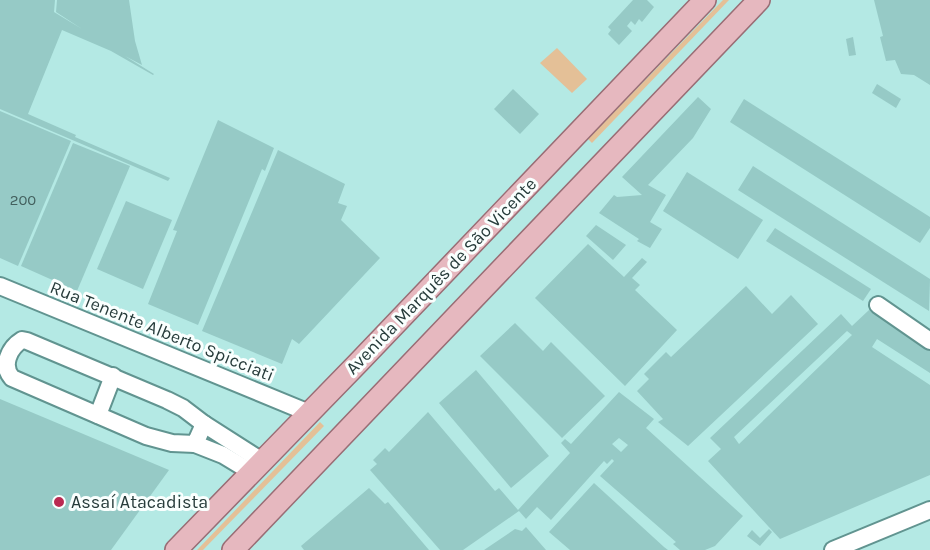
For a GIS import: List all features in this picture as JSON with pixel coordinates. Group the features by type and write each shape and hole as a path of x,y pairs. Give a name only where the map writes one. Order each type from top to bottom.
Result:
{"main road":[{"name":"Avenida Marquês de São Vicente","path":"176,550 705,0"},
{"path":"233,550 759,0"}],"street":[{"name":"Rua Tenente Alberto Spicciati","path":"0,286 309,413"},
{"path":"878,305 930,341"},
{"path":"21,340 27,341 183,408 256,467 195,444 159,441 12,378 3,365 6,349 21,340"},
{"path":"98,415 113,376"},
{"path":"195,444 204,424"},
{"path":"833,550 930,510"}],"shaded area":[{"path":"723,0 729,0 592,143 588,139"},
{"path":"557,48 587,79 572,93 540,63"},
{"path":"320,422 324,426 203,550 197,550"}],"building":[{"path":"0,0 55,0 54,12 82,29 56,12 57,0 129,0 135,41 142,65 125,56 154,74 111,51 62,30 28,114 170,178 168,181 0,109"},
{"path":"633,0 647,0 654,7 642,22 639,19 635,25 631,21 627,26 632,31 619,45 608,34 611,30 608,27"},
{"path":"874,0 930,0 930,85 914,75 901,74 895,60 886,61 880,37 883,36"},
{"path":"853,37 856,55 849,56 846,39"},
{"path":"877,84 901,99 896,108 872,93"},
{"path":"513,89 539,114 520,134 494,109"},
{"path":"698,97 711,109 693,138 648,185 666,195 650,222 662,229 650,248 599,213 614,195 617,197 642,195 622,177"},
{"path":"744,99 930,217 930,228 920,243 730,122"},
{"path":"0,111 71,141 18,266 0,258"},
{"path":"218,120 274,148 265,171 262,169 198,325 148,304 177,231 173,230"},
{"path":"73,143 130,166 77,291 21,266"},
{"path":"278,150 345,184 338,203 347,206 341,220 380,258 299,344 292,339 282,364 202,331"},
{"path":"753,166 930,279 929,311 738,190"},
{"path":"687,172 763,220 738,259 663,211"},
{"path":"126,201 172,220 143,289 97,269"},
{"path":"596,225 626,245 613,260 586,236"},
{"path":"775,228 871,289 863,301 766,241"},
{"path":"588,244 624,277 642,258 647,262 632,278 640,285 635,290 677,330 625,386 535,298"},
{"path":"746,286 772,314 791,295 818,324 688,446 658,422 663,419 637,391 649,379 644,374 666,352 671,357"},
{"path":"869,310 930,349 930,373 877,339 872,347 930,385 930,475 780,539 708,461 721,449 710,438 841,314 852,326","holes":["847,331 852,335 739,444 734,437"]},
{"path":"515,323 543,351 551,342 605,396 562,438 480,356"},
{"path":"476,370 549,456 511,488 439,403"},
{"path":"619,392 654,419 646,428 743,516 715,546 705,550 680,550 673,544 676,542 600,476 614,461 612,459 607,464 604,461 551,520 537,507 526,519 519,511 463,550 440,550 370,470 377,464 373,460 385,448 389,452 428,412 495,491 499,488 518,510 570,453 561,443 565,439 571,444","holes":["619,438 628,445 621,452 612,444"]},
{"path":"0,399 169,470 111,550 0,550"},
{"path":"594,483 668,550 570,550 549,532"},
{"path":"369,488 385,504 388,502 429,550 304,550 301,546"},
{"path":"526,527 546,550 484,550 515,529 522,531"},
{"path":"769,529 772,532 760,546 747,536 752,530 760,538"}],"place":[{"name":"Assaí Atacadista","path":"59,502"}]}
